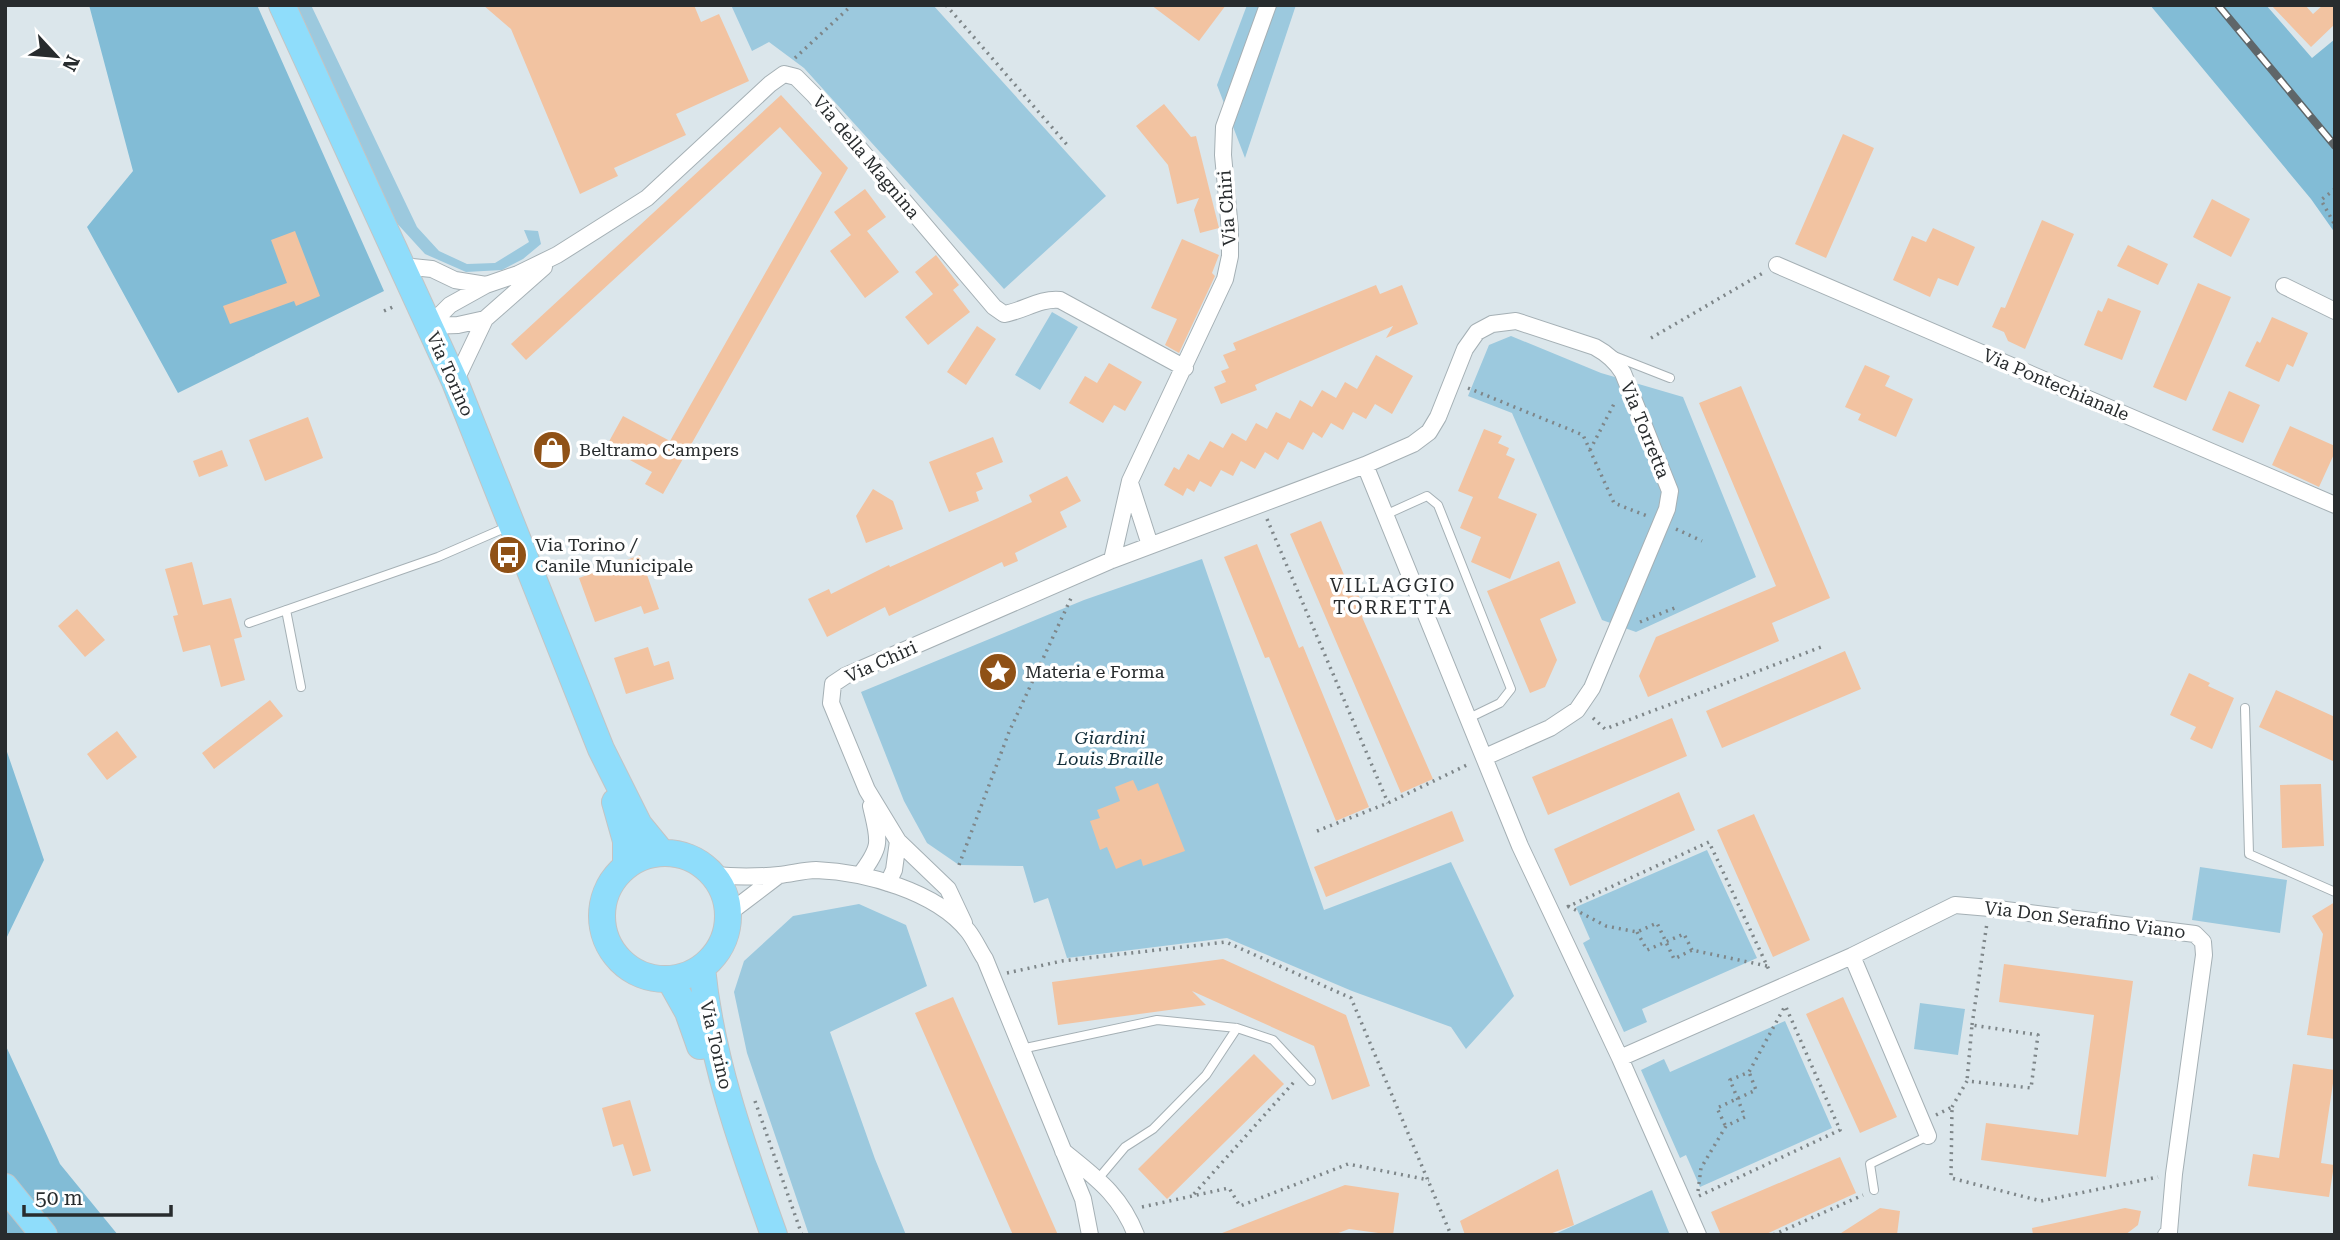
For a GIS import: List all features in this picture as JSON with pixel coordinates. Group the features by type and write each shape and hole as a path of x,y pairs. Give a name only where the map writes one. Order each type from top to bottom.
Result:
{"main road":[{"name":"Via Torino","path":"282,5 455,382 601,749 639,825 662,853"},
{"name":"Via Torino","path":"601,749 626,841 619,870"},
{"path":"662,853 691,858 714,876 724,893 729,913 725,938 712,960 687,976 662,983 631,971 619,961 604,934 601,919 607,889 619,870 643,856 662,853"},
{"name":"Via Torino","path":"702,968 706,1005 734,1121 774,1235"},
{"name":"Via Torino","path":"662,983 688,1012 718,1095 734,1121"},
{"path":"5,1187 44,1235"}],"street":[{"name":"Via Chiri","path":"860,875 876,853 879,839 867,790 831,703 833,684 845,676 1112,561 1130,481 1225,279 1230,256 1230,230 1223,155 1224,127 1268,5"},
{"path":"429,326 450,305 486,285 518,274 557,255 646,198 770,84 784,75"},
{"name":"Via della Magnina","path":"784,75 796,77 814,95 994,307 1004,314 1019,312 1048,299 1060,300 1185,368"},
{"path":"455,382 485,319 557,255"},
{"name":"Via Pontechianale","path":"1777,265 2335,505"},
{"path":"402,266 432,269 454,280 486,285"},
{"path":"2284,286 2335,311"},
{"path":"429,326 458,325 485,319"},
{"path":"1112,561 1396,453 1429,432 1465,349 1477,332 1492,324 1516,321 1607,353"},
{"name":"Via Torretta","path":"1485,757 1550,728 1580,706 1592,688 1667,509 1670,491 1626,381 1616,362 1607,353"},
{"path":"1365,465 1520,846 1620,1058 1698,1235"},
{"path":"1130,481 1150,545"},
{"name":"Via Chiri","path":"867,790 898,841 948,889 985,959 1083,1199 1090,1235"},
{"path":"888,883 894,870 898,841"},
{"name":"Via Chiri","path":"714,876 779,875 814,870 860,875 922,897 950,915 968,931"},
{"name":"Via Chiri","path":"729,913 779,875"},
{"name":"Via Don Serafino Viano","path":"1620,1058 1852,956 1955,905 2195,934 2203,942 2203,963 2167,1233"},
{"path":"1852,956 1925,1128"},
{"name":"Via Chiri","path":"1061,1149 1098,1179 1127,1211 1136,1235"}],"lane":[{"path":"1607,353 1670,378"},
{"path":"1385,515 1427,496 1438,505 1511,689 1500,703 1468,718"},
{"path":"249,623 438,557 513,524"},
{"path":"286,610 301,687"},
{"path":"2245,708 2249,854 2335,892"},
{"path":"1021,1049 1157,1020 1237,1028 1273,1040 1311,1081"},
{"path":"1098,1179 1125,1147 1153,1129 1206,1075 1237,1028"},
{"path":"1874,1190 1870,1164 1925,1128"}],"path":[{"path":"784,75 794,59 852,5"},
{"path":"946,5 1069,147"},
{"path":"2333,190 2321,200 2335,225"},
{"path":"1651,338 1777,265"},
{"path":"1453,381 1583,435 1614,503 1702,541"},
{"path":"1590,450 1626,381"},
{"path":"1261,504 1388,803"},
{"path":"959,865 1009,732 1082,575"},
{"path":"1621,617 1637,623 1676,607"},
{"path":"1580,706 1605,729 1824,646"},
{"path":"1317,831 1388,803 1485,757"},
{"path":"619,870 599,894 595,920 601,943 618,971 662,983"},
{"path":"1568,906 1606,926 1637,932 1657,923 1674,959 1692,950 1767,966"},
{"path":"1925,1128 1952,1107 1967,1081 1972,1025 1990,908"},
{"path":"1637,932 1647,950 1684,934 1692,950"},
{"path":"1698,1196 1701,1168 1726,1126 1745,1118 1730,1080 1749,1072 1785,1005"},
{"path":"1967,1081 2031,1088 2038,1035 1972,1025"},
{"path":"1193,1196 1302,1072"},
{"path":"1726,1126 1717,1108 1756,1090 1749,1072"},
{"path":"751,1091 802,1235"},
{"path":"1952,1107 1951,1178 2041,1201 2174,1174"},
{"path":"1127,1211 1229,1188 1240,1206 1349,1164 1429,1180"},
{"path":"1773,1235 1874,1190"}],"green space":[{"path":"294,5 311,5 417,227 439,251 467,264 495,263 529,242 524,230 538,231 541,244 523,259 502,270 466,272 425,254 393,219"},
{"path":"731,5 933,5 1106,196 1004,289 804,68 769,42 752,51"},
{"path":"1247,5 1296,5 1245,158 1217,85"},
{"path":"1052,312 1078,327 1040,390 1015,375"},
{"path":"1511,336 1601,373 1683,397 1756,577 1636,632 1602,620 1512,413 1468,396 1489,345"},
{"name":"Giardini Louis Braille","path":"1202,559 1324,910 1451,862 1514,996 1466,1049 1451,1027 1352,991 1227,938 1067,958 1048,898 1034,903 1023,866 959,865 927,843 904,801 861,692 1084,600"},
{"path":"1707,850 1757,958 1642,1009 1647,1022 1624,1032 1583,943 1590,939 1576,907"},
{"path":"2200,867 2287,880 2280,933 2192,920"},
{"path":"859,904 906,925 927,986 830,1032 875,1159 906,1235 809,1235 747,1053 734,992 744,961 793,916"},
{"path":"1920,1003 1965,1009 1958,1055 1914,1049"},
{"path":"1785,1021 1832,1128 1700,1187 1686,1155 1680,1158 1641,1070 1664,1059 1670,1072"},
{"path":"1652,1190 1670,1235 1553,1235"}],"shaded area":[{"path":"89,5 257,5 384,291 178,393 87,227 133,171"},
{"path":"2150,5 2266,5 2312,58 2335,39 2335,233 2311,199"},
{"path":"5,746 44,860 5,941"},
{"path":"5,1044 60,1164 118,1235 5,1235"}],"building":[{"path":"483,5 694,5 701,22 719,14 749,81 676,114 686,135 614,168 618,176 580,194 511,29"},
{"path":"1151,5 1226,5 1199,41"},
{"path":"2271,5 2305,5 2313,14 2323,5 2335,5 2335,24 2311,47"},
{"path":"781,95 848,168 663,494 645,484 652,472 606,447 623,416 670,441 822,173 780,127 526,360 511,344"},
{"path":"1164,104 1191,137 1196,136 1219,228 1200,233 1194,210 1199,198 1177,204 1168,165 1136,126"},
{"path":"1843,134 1874,148 1826,258 1795,244"},
{"path":"865,189 886,217 867,231 899,272 865,298 830,251 851,235 834,212"},
{"path":"2212,199 2250,219 2231,257 2193,237"},
{"path":"2042,220 2074,234 2025,349 2008,341 2004,332 1992,327 2001,307 2005,308"},
{"path":"1933,228 1975,247 1958,286 1938,278 1930,297 1893,280 1912,236 1926,242"},
{"path":"295,231 320,296 296,306 294,301 230,324 223,306 287,283 271,240"},
{"path":"1182,239 1219,255 1212,273 1215,276 1179,353 1165,345 1177,319 1151,308"},
{"path":"2128,245 2168,264 2158,285 2117,266"},
{"path":"936,255 959,285 953,290 970,312 928,345 905,317 933,294 915,272"},
{"path":"2198,283 2231,297 2186,401 2153,387"},
{"path":"1376,285 1380,294 1402,285 1418,324 1386,338 1393,326 1255,385 1257,390 1221,404 1214,387 1226,382 1221,371 1229,368 1223,355 1236,350 1233,343"},
{"path":"2108,298 2141,311 2122,360 2084,345 2098,310 2102,312"},
{"path":"2272,317 2308,333 2293,367 2287,364 2279,382 2245,366"},
{"path":"977,326 996,339 966,385 947,372"},
{"path":"1376,355 1413,376 1392,414 1375,404 1366,419 1353,412 1343,430 1331,423 1322,438 1313,432 1303,450 1288,442 1278,460 1265,452 1255,469 1241,461 1233,476 1221,470 1211,487 1200,481 1194,492 1187,488 1183,496 1164,485 1174,467 1179,470 1188,454 1199,460 1210,441 1223,448 1232,433 1246,441 1256,423 1267,429 1276,412 1290,419 1300,400 1312,407 1322,390 1336,398 1345,382 1357,389"},
{"path":"1109,363 1142,382 1125,411 1114,405 1103,423 1069,403 1085,376 1097,383"},
{"path":"1865,365 1890,376 1885,386 1913,399 1896,437 1858,420 1861,414 1845,407"},
{"path":"1741,386 1830,598 1772,623 1779,641 1648,697 1639,676 1656,637 1776,586 1699,403"},
{"path":"2229,391 2260,405 2243,443 2212,430"},
{"path":"308,417 323,458 265,481 249,440"},
{"path":"2290,426 2335,446 2335,452 2319,487 2272,465"},
{"path":"1484,429 1502,436 1498,443 1509,448 1506,455 1515,459 1498,498 1537,514 1510,579 1471,562 1481,537 1460,528 1473,497 1458,491"},
{"path":"993,437 1003,462 976,473 983,489 976,492 979,501 949,512 929,462"},
{"path":"222,450 228,466 199,477 193,461"},
{"path":"1067,476 1081,501 1060,512 1067,527 1015,553 1018,561 1004,567 1002,562 889,616 885,607 827,637 808,599 829,589 831,594 889,565 890,567 1032,502 1029,495"},
{"path":"873,489 893,501 903,529 866,543 856,516"},
{"path":"1321,521 1353,596 1358,594 1367,615 1362,617 1433,779 1401,793 1290,534"},
{"path":"1257,544 1299,648 1303,646 1369,807 1336,821 1269,657 1265,658 1224,557"},
{"path":"640,555 659,609 644,614 641,606 595,622 579,578"},
{"path":"1559,561 1576,603 1540,619 1557,660 1545,687 1530,693 1487,591"},
{"path":"192,562 203,605 231,598 242,637 234,639 245,680 221,687 210,645 183,652 173,616 178,615 165,569"},
{"path":"77,609 105,640 85,657 58,626"},
{"path":"648,647 654,666 669,661 674,679 626,694 614,658"},
{"path":"1845,651 1861,689 1722,748 1706,711"},
{"path":"2189,673 2210,683 2208,686 2234,698 2212,749 2190,739 2196,727 2170,715"},
{"path":"2276,690 2335,717 2335,762 2259,727"},
{"path":"270,700 283,716 214,769 202,753"},
{"path":"1672,718 1687,756 1548,815 1532,777"},
{"path":"117,731 137,757 107,780 87,754"},
{"path":"1133,780 1138,791 1158,783 1185,851 1143,866 1141,859 1116,869 1107,847 1100,850 1090,821 1100,818 1097,810 1120,801 1115,787"},
{"path":"2321,784 2324,846 2282,848 2280,785"},
{"path":"1679,792 1695,830 1570,886 1554,849"},
{"path":"1452,811 1464,841 1326,897 1314,867"},
{"path":"1754,814 1810,940 1773,957 1717,830"},
{"path":"2335,902 2335,1039 2307,1035 2323,934 2312,916"},
{"path":"1223,959 1346,1015 1370,1086 1332,1100 1314,1046 1192,991 1206,1005 1058,1025 1052,982"},
{"path":"2004,964 2133,981 2106,1177 1981,1160 1986,1123 2078,1135 2094,1015 1999,1002"},
{"path":"953,997 1058,1235 1013,1235 915,1013"},
{"path":"1843,997 1897,1117 1860,1133 1806,1014"},
{"path":"1254,1054 1284,1084 1167,1199 1138,1169"},
{"path":"2293,1064 2335,1070 2321,1163 2334,1165 2329,1197 2248,1186 2253,1154 2279,1158"},
{"path":"630,1100 651,1171 633,1176 623,1144 613,1147 602,1108"},
{"path":"1840,1157 1856,1193 1764,1235 1721,1235 1711,1212"},
{"path":"1558,1169 1574,1225 1547,1235 1465,1235 1460,1221"},
{"path":"1345,1185 1399,1193 1393,1235 1349,1229 1333,1235 1217,1235"},
{"path":"1880,1208 1900,1211 1897,1235 1838,1235"},
{"path":"2125,1208 2141,1211 2138,1225 2125,1235 2033,1235 2032,1228"}],"railway":[{"path":"2218,5 2335,146"}],"place":[{"name":"Beltramo Campers","path":"552,450"},
{"name":"Via Torino / Canile Municipale","path":"508,555"},
{"name":"Materia e Forma","path":"998,672"}],"district":[{"name":"VILLAGGIO TORRETTA","path":"1393,596"}]}
